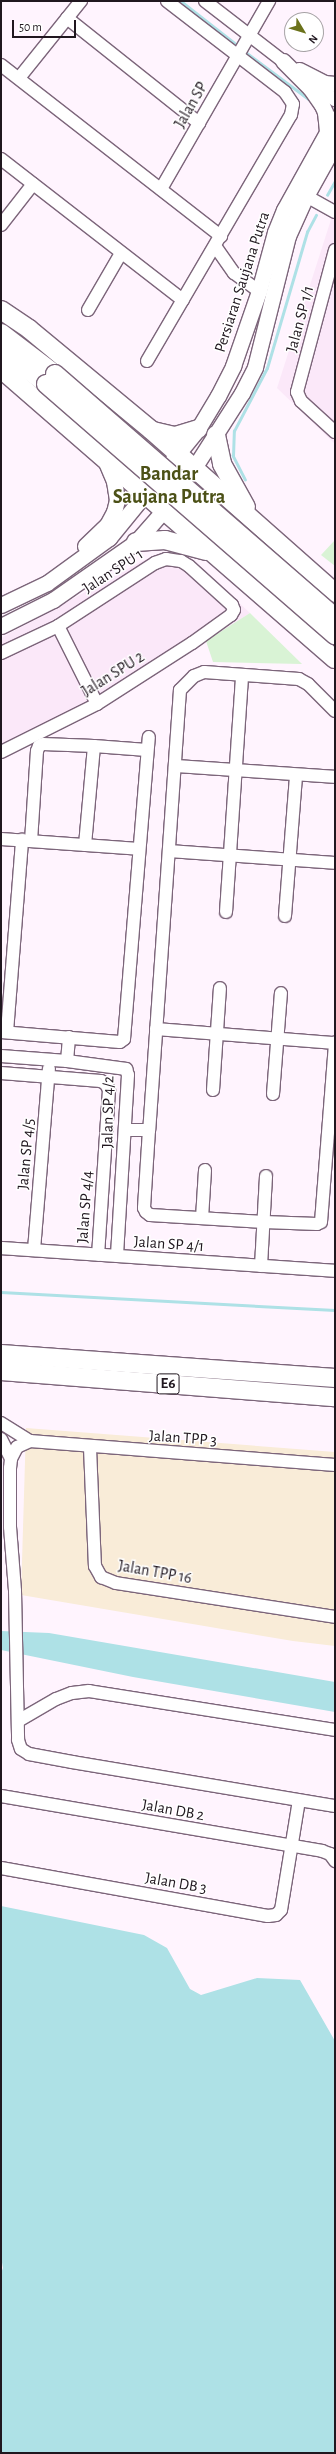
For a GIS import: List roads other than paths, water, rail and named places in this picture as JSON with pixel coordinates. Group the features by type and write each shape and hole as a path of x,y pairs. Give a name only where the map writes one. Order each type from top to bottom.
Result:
{"highway":[{"path":"1,310 29,329 151,430 335,593"},
{"path":"1,333 335,635"},
{"path":"1,349 51,379 335,617"},
{"path":"1,369 335,659"},
{"path":"151,430 175,436 198,429"},
{"path":"216,435 222,464 238,495 260,526"},
{"path":"136,542 164,540 214,554"},
{"name":"E6","path":"1,1354 335,1378"},
{"name":"E6","path":"1,1371 335,1397"}],"main road":[{"path":"283,61 316,80 335,84"},
{"path":"283,61 310,88 322,105 331,138"},
{"name":"Persiaran Saujana Putra","path":"1,605 47,583 109,538 198,429 218,396 233,366 259,291 275,232 300,193 331,138 335,118"},
{"name":"Persiaran Saujana Putra","path":"1,626 53,600 136,542 164,510 194,468 242,393 255,367 282,254 296,216 300,193"},
{"path":"26,594 34,582 96,537 114,512 117,500 116,491 104,459"}],"street":[{"path":"19,78 81,1"},
{"path":"147,361 218,241 292,110 291,98 286,92 167,1"},
{"path":"205,1 335,100"},
{"name":"Jalan SP","path":"161,190 269,1"},
{"path":"67,18 199,123"},
{"path":"1,65 161,190 218,241 234,273 259,291"},
{"path":"1,159 183,300"},
{"path":"1,225 33,184"},
{"path":"300,193 335,212"},
{"name":"Jalan SP 1/1","path":"335,250 299,384 298,397 335,432"},
{"path":"88,310 121,253"},
{"name":"Jalan SPU 1","path":"1,653 58,626 155,563 166,559 181,561 189,566 232,605 234,610"},
{"name":"Jalan SPU 2","path":"1,752 98,704 192,643 231,615 234,610"},
{"path":"58,626 98,704"},
{"path":"156,1029 335,1043 321,1222 317,1224 264,1222 150,1215 144,1208 156,1029 180,690 194,676 204,672 299,679 308,684 335,711"},
{"path":"226,912 242,676"},
{"path":"147,750 43,744 39,746 37,750 4,1032 120,1042 124,1039 149,737"},
{"path":"85,845 94,746"},
{"path":"175,766 335,778"},
{"path":"285,916 296,776"},
{"path":"1,839 139,849"},
{"path":"169,851 335,863"},
{"path":"213,1090 220,988"},
{"path":"273,1094 281,993"},
{"path":"67,1061 69,1037"},
{"name":"Jalan SP 4/2","path":"1,1056 67,1061 126,1068 128,1075 117,1256"},
{"name":"Jalan SP 4/5","path":"34,1250 48,1076 51,1060"},
{"path":"1,1073 48,1076"},
{"name":"Jalan SP 4/4","path":"48,1076 101,1081 106,1084 109,1090 98,1255"},
{"path":"125,1130 149,1130"},
{"path":"202,1218 205,1170"},
{"path":"261,1266 266,1176"},
{"name":"Jalan SP 4/1","path":"1,1248 335,1271"},
{"path":"1,1423 30,1441"},
{"path":"1,1439 11,1459"},
{"path":"30,1441 17,1447 11,1459 10,1527 15,1591 16,1700 18,1740 21,1749 29,1754 335,1806"},
{"name":"Jalan TPP 3","path":"30,1441 90,1448 335,1465"},
{"name":"Jalan TPP 16","path":"90,1448 95,1566 101,1577 116,1583 335,1617"},
{"path":"18,1721 56,1699 72,1693 89,1691 335,1730"},
{"name":"Jalan DB 2","path":"1,1796 292,1847 322,1850 330,1854 335,1861"},
{"path":"292,1847 299,1800"},
{"name":"Jalan DB 3","path":"1,1868 268,1916 276,1915 281,1910 292,1847"}],"water":[{"path":"1,1631 49,1633 335,1682 335,1712 133,1677 1,1650"},
{"path":"1,1906 144,1935 167,1948 190,1989 201,1995 257,1978 300,1980 335,2041 335,2453 1,2453 1,2273 3,2268 1,2257"}],"waterway":[{"path":"181,1 236,44"},
{"path":"247,53 310,100"},
{"path":"327,195 335,181"},
{"path":"245,480 233,456 234,431 267,368 307,232 316,215"},
{"path":"1,1292 335,1310"}],"district":[{"name":"Bandar Saujana Putra","path":"169,486"}]}
